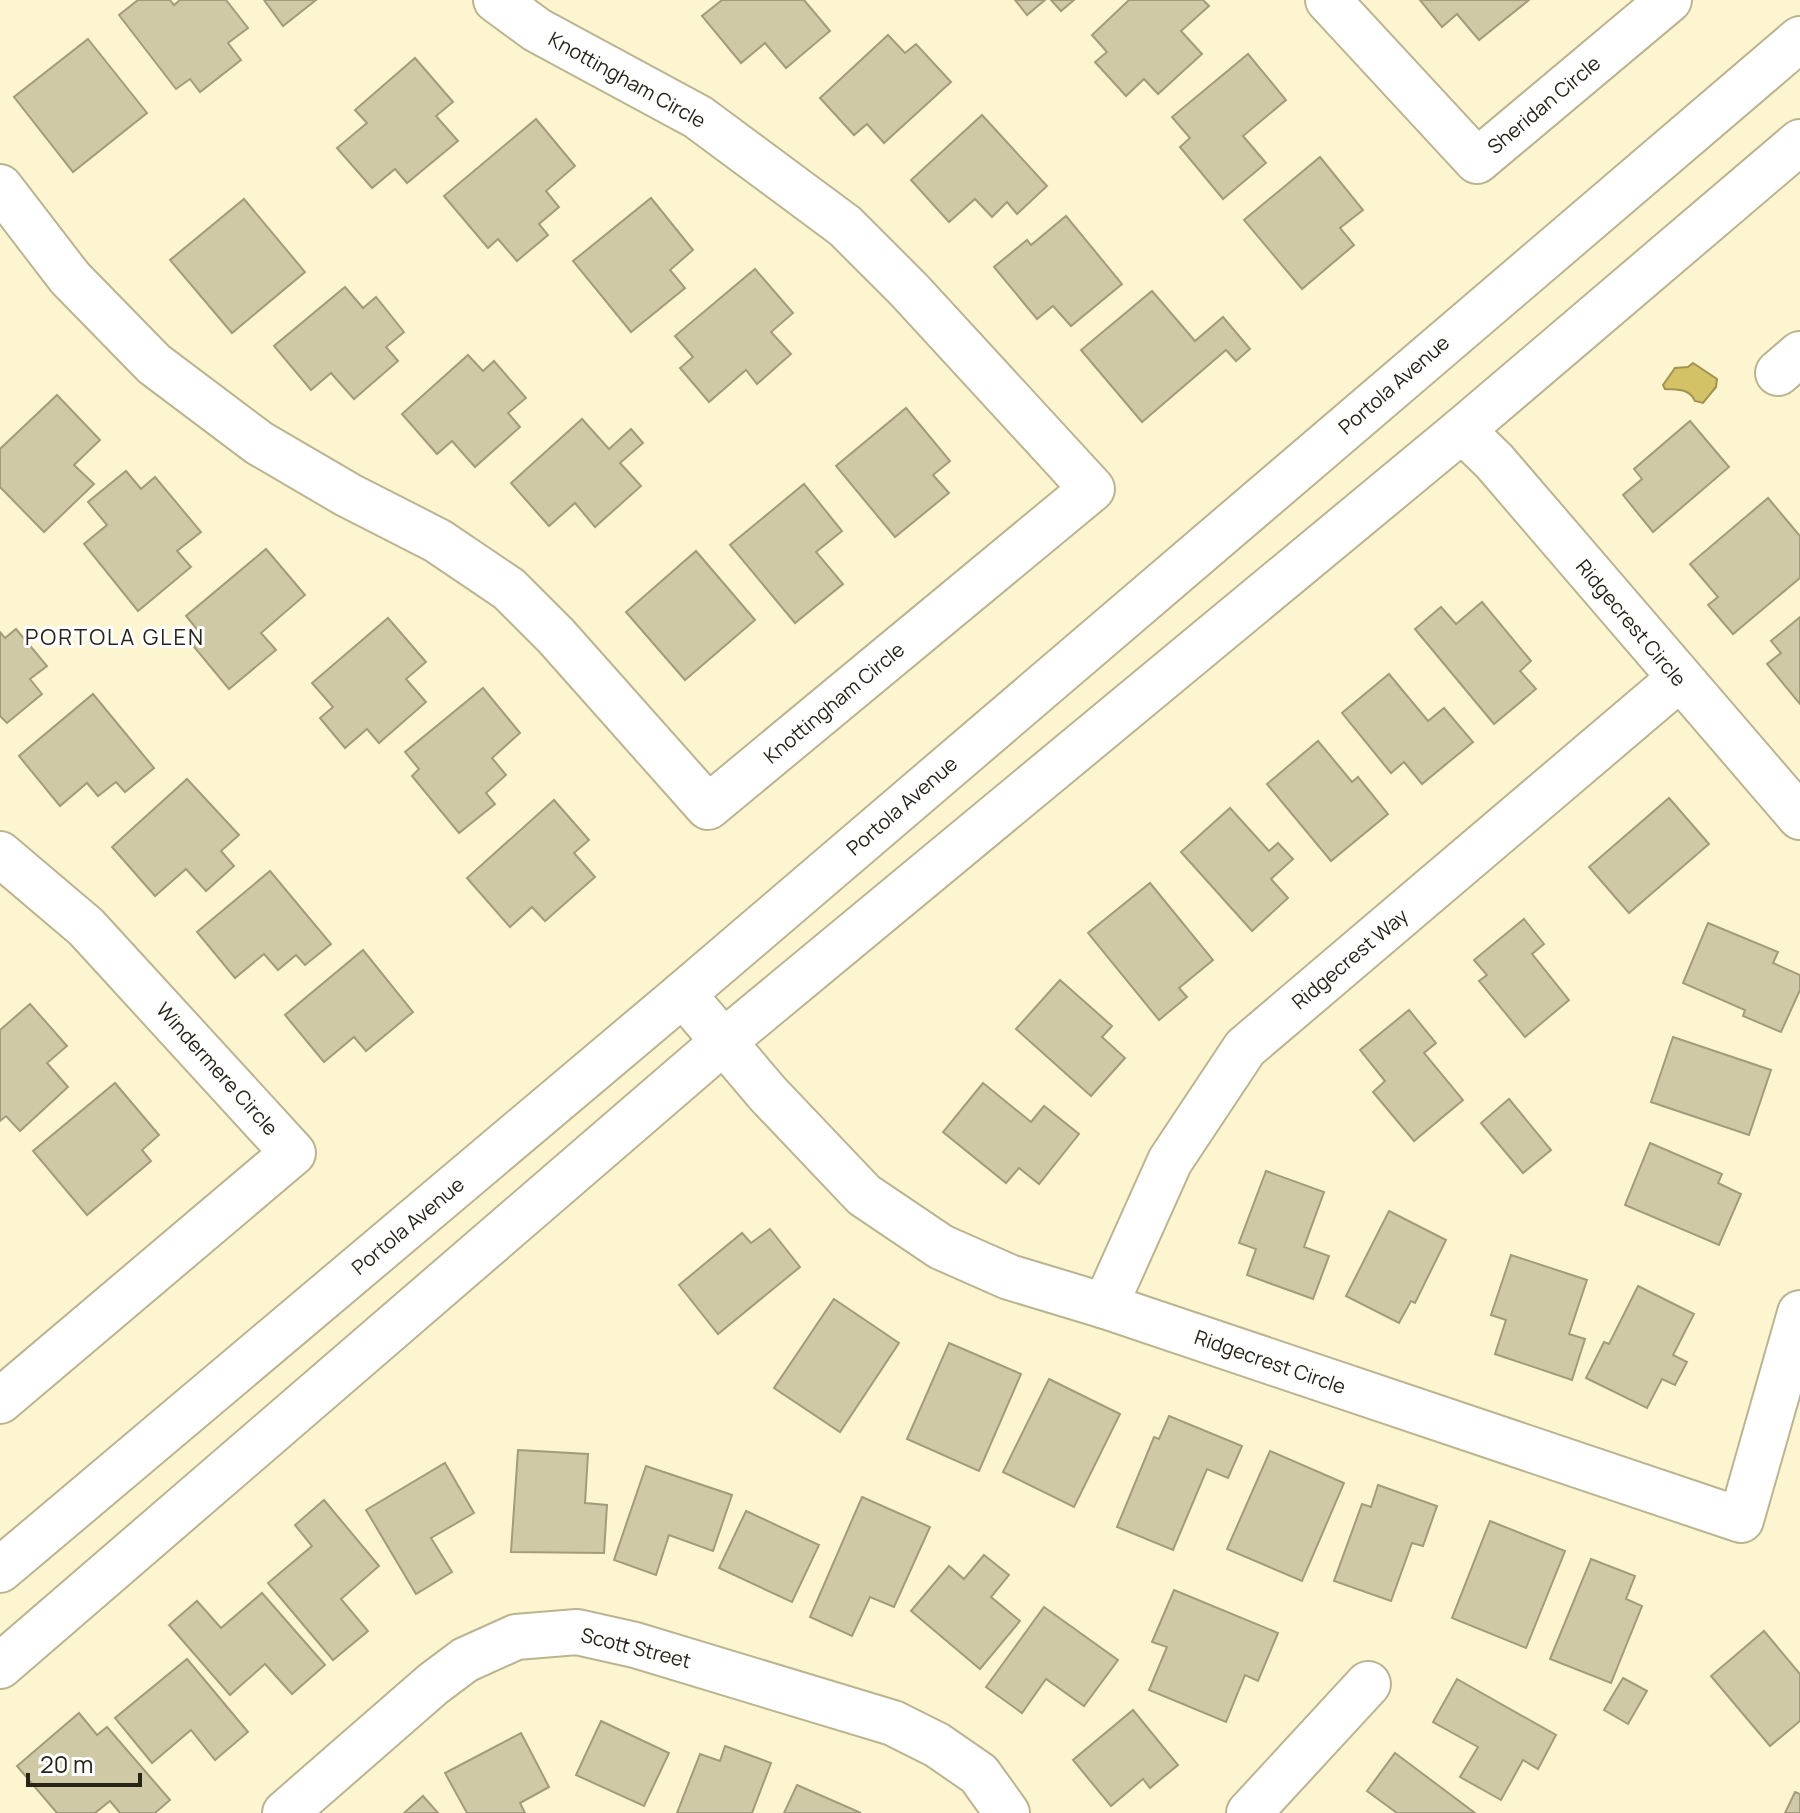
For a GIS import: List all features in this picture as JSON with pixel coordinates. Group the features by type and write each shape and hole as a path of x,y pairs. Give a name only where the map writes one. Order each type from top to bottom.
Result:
{"street":[{"name":"Knottingham Circle","path":"0,187 70,278 154,364 259,443 348,495 438,541 509,589 556,636 708,807 1092,489 909,290 845,226 698,117 537,30 496,0"},
{"name":"Sheridan Circle","path":"1328,0 1477,161 1669,0"},
{"name":"Portola Avenue","path":"0,1570 683,994 1800,39"},
{"path":"0,1666 722,1043 1462,430 1800,142"},
{"name":"Ridgecrest Circle","path":"1462,430 1494,461 1800,817"},
{"name":"Ridgecrest Way","path":"1105,1306 1170,1161 1245,1048 1679,679"},
{"name":"Windermere Circle","path":"0,854 86,927 293,1153 0,1401"},
{"name":"Ridgecrest Circle","path":"683,994 722,1043 864,1195 941,1247 1009,1277 1105,1306 1741,1520 1800,1313"},
{"name":"Scott Street","path":"285,1813 433,1684 465,1660 516,1637 577,1632 635,1645 893,1723 937,1745 979,1774 1007,1813"},
{"path":"1249,1813 1368,1684"}],"shaded area":[{"path":"1693,363 1717,379 1716,387 1703,403 1695,401 1686,392 1665,389 1663,385 1675,368 1688,367"}],"building":[{"path":"138,0 170,0 174,5 180,0 226,0 248,28 228,43 241,60 200,92 190,79 176,89 119,15"},
{"path":"264,0 316,0 283,26"},
{"path":"722,0 804,0 830,31 786,68 765,43 741,63 702,16"},
{"path":"1015,0 1045,0 1027,15"},
{"path":"1051,0 1074,0 1061,11"},
{"path":"1129,0 1203,0 1209,6 1181,31 1202,54 1158,94 1144,79 1126,96 1095,62 1107,52 1092,35"},
{"path":"1420,0 1529,0 1479,40 1457,14 1442,27"},
{"path":"888,35 905,53 916,44 951,82 884,143 867,124 854,135 820,98"},
{"path":"88,39 147,113 73,172 14,97"},
{"path":"1248,54 1286,100 1243,136 1266,163 1223,199 1180,147 1190,138 1172,117"},
{"path":"415,58 453,102 436,116 458,141 407,183 395,169 372,188 337,148 367,123 355,110"},
{"path":"982,115 1047,186 1017,214 1007,202 992,217 975,199 949,222 911,180"},
{"path":"536,119 575,166 546,191 559,207 539,224 548,235 517,261 498,239 488,248 444,196"},
{"path":"1320,157 1363,210 1340,228 1354,245 1302,289 1244,220"},
{"path":"651,198 693,250 670,270 685,288 631,332 573,261"},
{"path":"244,199 305,272 232,333 170,260"},
{"path":"1066,216 1122,284 1071,326 1053,306 1037,319 994,267 1027,240 1031,245"},
{"path":"755,269 793,313 771,332 791,354 757,384 746,370 709,402 680,368 693,357 675,336"},
{"path":"345,287 363,308 376,297 404,332 386,347 398,361 354,399 331,373 311,390 274,346"},
{"path":"1152,291 1195,341 1223,317 1250,349 1236,361 1226,350 1142,422 1081,350"},
{"path":"468,355 483,371 494,361 526,398 508,413 520,427 475,467 452,441 437,454 402,414"},
{"path":"57,395 100,440 74,465 94,484 44,532 0,487 0,449"},
{"path":"906,408 950,461 933,475 949,493 895,537 836,466"},
{"path":"582,419 609,449 631,429 643,443 620,463 641,486 595,527 575,503 549,526 511,483"},
{"path":"1690,421 1729,467 1653,532 1623,495 1642,479 1634,469"},
{"path":"126,471 141,489 155,477 201,532 177,551 191,567 138,611 84,544 107,525 88,502"},
{"path":"804,484 842,531 816,552 843,584 795,623 730,545"},
{"path":"1768,498 1800,536 1800,578 1733,634 1708,605 1718,597 1690,564"},
{"path":"266,549 305,595 261,633 276,650 229,689 190,642 201,634 186,616"},
{"path":"696,551 755,620 685,680 626,612"},
{"path":"1482,602 1531,661 1520,671 1536,689 1494,724 1415,629 1441,607 1456,624"},
{"path":"1800,617 1800,704 1767,664 1781,653 1771,641"},
{"path":"388,618 426,662 406,679 426,702 379,743 367,729 345,748 320,718 333,707 312,683"},
{"path":"16,629 47,666 30,679 42,694 7,723 0,716 0,632 5,638"},
{"path":"1389,674 1428,721 1444,708 1473,742 1422,784 1404,762 1391,773 1342,713"},
{"path":"483,688 520,733 492,758 506,775 486,793 495,804 459,833 412,776 419,769 405,752"},
{"path":"93,694 154,768 125,792 116,782 98,796 87,783 60,806 19,756"},
{"path":"1318,741 1352,782 1358,777 1388,814 1331,861 1267,784"},
{"path":"187,779 239,835 221,851 234,866 206,891 186,869 155,896 112,847"},
{"path":"1669,798 1709,844 1629,913 1589,867"},
{"path":"554,800 589,840 574,853 595,877 545,921 532,907 510,927 467,878"},
{"path":"1230,808 1269,851 1278,843 1293,859 1271,879 1288,898 1252,931 1181,852"},
{"path":"270,871 331,944 305,965 296,955 278,970 264,954 235,978 197,932"},
{"path":"1150,883 1213,960 1179,988 1187,997 1159,1020 1088,933"},
{"path":"1524,919 1544,944 1532,954 1569,1000 1525,1037 1479,981 1487,975 1474,960"},
{"path":"1708,923 1778,952 1773,963 1800,975 1800,990 1781,1032 1743,1016 1745,1010 1683,983"},
{"path":"363,950 413,1012 366,1051 354,1037 324,1062 285,1015"},
{"path":"1060,980 1112,1026 1102,1037 1125,1058 1091,1096 1016,1029"},
{"path":"30,1004 67,1046 47,1063 68,1087 20,1131 6,1116 0,1121 0,1030"},
{"path":"1409,1010 1436,1043 1424,1053 1463,1100 1414,1141 1373,1092 1385,1081 1360,1050"},
{"path":"1673,1037 1771,1070 1749,1135 1651,1102"},
{"path":"115,1083 159,1135 142,1150 151,1161 87,1215 33,1151"},
{"path":"983,1083 1031,1122 1044,1106 1079,1134 1039,1184 1019,1168 1006,1183 943,1132"},
{"path":"1509,1099 1551,1150 1523,1173 1481,1123"},
{"path":"1650,1143 1722,1174 1718,1183 1741,1194 1719,1245 1625,1205"},
{"path":"1266,1171 1324,1192 1304,1247 1329,1256 1313,1299 1247,1275 1256,1249 1239,1243"},
{"path":"1389,1211 1446,1240 1415,1303 1411,1301 1399,1323 1346,1296"},
{"path":"770,1229 800,1267 718,1334 679,1285 742,1233 751,1243"},
{"path":"1511,1255 1587,1280 1569,1334 1585,1339 1572,1380 1495,1354 1506,1320 1491,1315"},
{"path":"1638,1286 1694,1314 1673,1355 1687,1362 1675,1385 1662,1379 1647,1408 1586,1378 1604,1342 1609,1344"},
{"path":"834,1299 899,1343 840,1432 774,1388"},
{"path":"949,1343 1021,1374 979,1471 907,1439"},
{"path":"1049,1379 1120,1414 1074,1507 1003,1472"},
{"path":"1169,1416 1242,1446 1228,1478 1207,1469 1173,1550 1117,1527 1154,1437 1159,1439"},
{"path":"518,1450 588,1454 585,1503 607,1505 604,1553 511,1552"},
{"path":"1270,1451 1344,1483 1302,1581 1227,1549"},
{"path":"445,1463 474,1513 431,1538 452,1572 416,1594 366,1510"},
{"path":"646,1466 732,1495 713,1551 669,1535 656,1575 614,1560"},
{"path":"1378,1485 1437,1506 1423,1546 1412,1543 1391,1601 1334,1581 1362,1504 1371,1507"},
{"path":"862,1497 930,1527 894,1607 870,1597 852,1636 810,1617"},
{"path":"324,1500 379,1566 341,1599 368,1631 333,1660 268,1583 312,1546 295,1525"},
{"path":"746,1511 819,1545 792,1602 719,1568"},
{"path":"1490,1521 1565,1551 1526,1648 1452,1618"},
{"path":"984,1555 1009,1575 991,1597 1020,1621 980,1669 911,1611 949,1566 964,1579"},
{"path":"1591,1559 1635,1576 1626,1599 1642,1606 1611,1683 1550,1659"},
{"path":"1174,1590 1278,1633 1258,1681 1245,1675 1226,1722 1149,1690 1167,1647 1152,1642"},
{"path":"262,1593 325,1665 292,1694 265,1664 230,1695 169,1625 197,1601 221,1628"},
{"path":"1044,1607 1118,1660 1084,1706 1046,1679 1022,1713 986,1687"},
{"path":"1764,1631 1800,1674 1800,1721 1770,1746 1711,1676"},
{"path":"187,1659 248,1732 215,1760 191,1730 152,1763 115,1718"},
{"path":"1623,1678 1647,1691 1628,1724 1604,1710"},
{"path":"1457,1679 1556,1735 1538,1769 1523,1760 1501,1800 1460,1777 1478,1747 1433,1722"},
{"path":"1133,1710 1178,1765 1150,1788 1143,1779 1111,1806 1073,1760"},
{"path":"79,1713 97,1735 107,1727 170,1800 155,1813 120,1813 110,1801 95,1813 57,1813 17,1766"},
{"path":"601,1721 669,1753 644,1806 576,1775"},
{"path":"521,1733 549,1787 520,1803 525,1813 467,1813 445,1773"},
{"path":"725,1746 771,1763 752,1813 677,1813 700,1754 720,1761"},
{"path":"1395,1753 1475,1813 1397,1813 1367,1791"},
{"path":"797,1785 861,1813 784,1813"},
{"path":"1795,1792 1800,1794 1800,1813 1785,1813"},
{"path":"423,1796 438,1813 404,1813"}],"district":[{"name":"PORTOLA GLEN","path":"115,637"}]}
